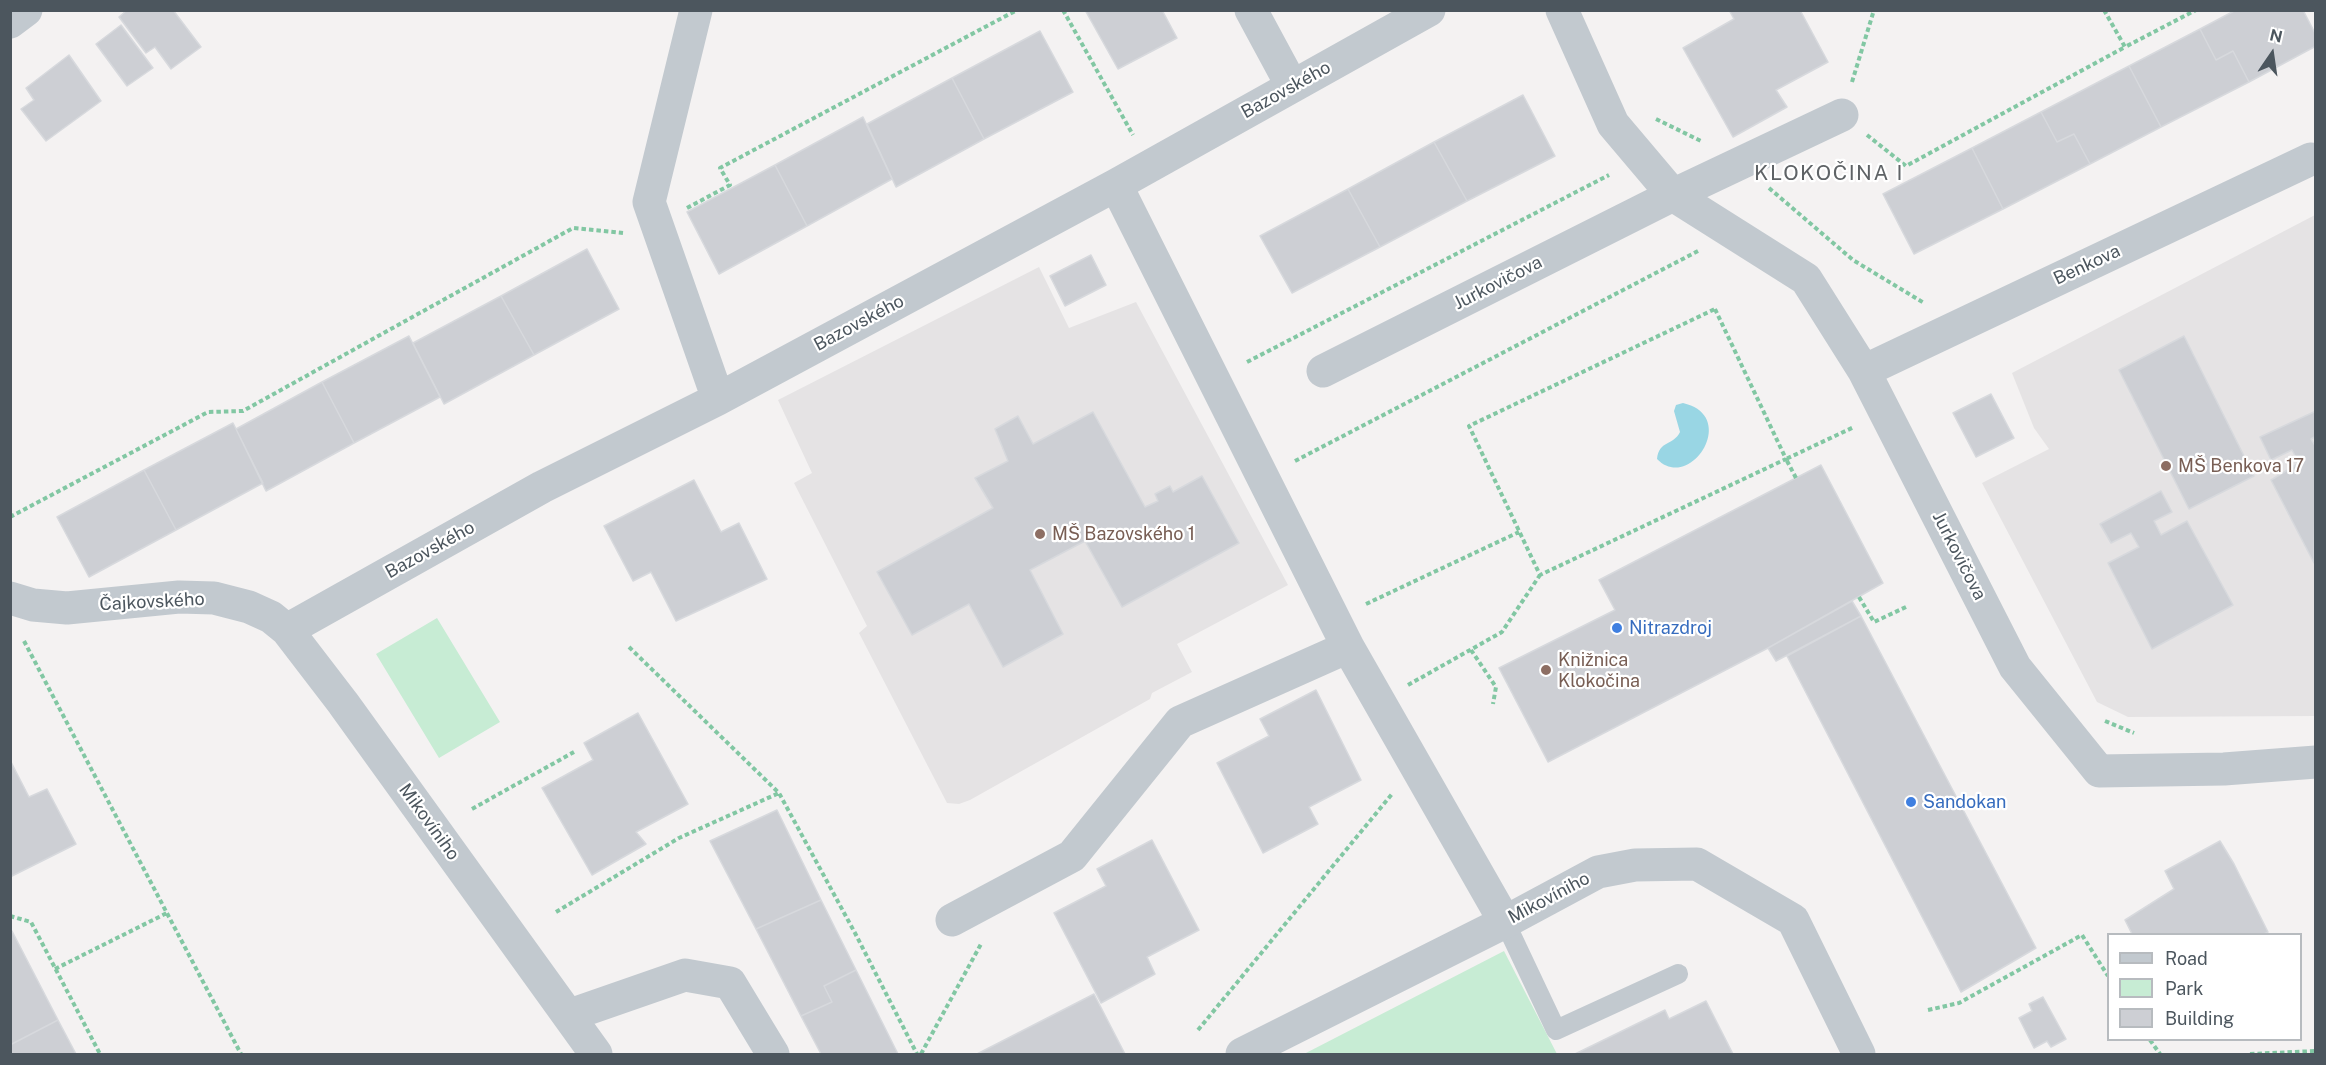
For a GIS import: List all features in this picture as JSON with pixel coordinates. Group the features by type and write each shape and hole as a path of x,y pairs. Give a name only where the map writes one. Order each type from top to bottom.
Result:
{"street":[{"path":"10,22 26,10"},
{"path":"696,10 649,202 718,399"},
{"path":"1251,10 1292,86"},
{"name":"Bazovského","path":"287,630 542,487 718,399 1116,185 1429,10"},
{"name":"Jurkovičova","path":"1562,10 1614,124 1673,195 1806,279 1864,371 2015,667 2099,771 2224,769 2316,762"},
{"name":"Jurkovičova","path":"1323,371 1673,195 1842,115"},
{"name":"Benkova","path":"1864,371 2311,159"},
{"path":"1116,185 1348,647 1505,922"},
{"name":"Čajkovského","path":"10,598 33,605 67,608 179,597 214,598 249,607 271,617 287,630"},
{"name":"Mikovíniho","path":"287,630 343,703 596,1054"},
{"path":"952,920 1071,856 1180,722 1348,647"},
{"name":"Mikovíniho","path":"1242,1054 1505,922 1598,872 1635,865 1697,864 1793,920 1859,1054"},
{"path":"570,1016 685,975 730,983 773,1054"}],"lane":[{"path":"1505,922 1556,1030 1678,974"}],"path":[{"path":"10,517 208,412 243,411 573,228 646,236 657,225 730,185 720,168 1017,10"},
{"path":"1063,10 1128,128 1153,164"},
{"path":"1874,10 1842,115 1906,166 2196,10"},
{"path":"2104,10 2125,47"},
{"path":"1247,362 1617,171"},
{"path":"1287,465 1734,233"},
{"path":"1540,575 1469,426 1715,309 1796,478"},
{"path":"1406,686 1502,632 1540,575 1884,412"},
{"path":"1363,606 1519,532"},
{"path":"1859,597 1874,622 1906,607"},
{"path":"24,641 241,1054"},
{"path":"629,647 779,793 919,1054"},
{"path":"1471,650 1496,687 1493,704"},
{"path":"2101,720 2144,738"},
{"path":"472,809 574,752"},
{"path":"1198,1030 1399,785"},
{"path":"556,912 679,838 779,793"},
{"path":"56,969 167,912"},
{"path":"10,915 31,921 100,1054"},
{"path":"1928,1010 1959,1003 2082,935 2107,973"},
{"path":"919,1054 984,940"},
{"path":"2151,1041 2160,1054"},
{"path":"2250,1054 2316,1051"}],"shaded area":[{"name":"MŠ Benkova 17","path":"2315,215 2315,716 2128,717 2097,702 1982,483 2049,449 2034,428 2012,373"},
{"name":"MŠ Bazovského 1","path":"1039,267 1069,328 1136,302 1288,585 1177,644 1192,672 1152,693 1150,699 970,800 959,804 947,803 859,633 867,626 794,483 812,473 778,400"}],"green space":[{"path":"437,618 500,722 439,758 376,654"},
{"path":"1504,951 1557,1054 1304,1054"}],"water":[{"path":"1683,403 1700,411 1708,422 1709,435 1704,449 1695,460 1683,466 1670,467 1657,459 1658,453 1680,432 1674,411 1676,405"}],"building":[{"path":"127,10 173,10 201,47 171,69 155,47 146,53 119,17"},
{"path":"1085,10 1162,10 1177,38 1118,69"},
{"path":"1729,10 1800,10 1828,62 1776,90 1787,107 1733,137 1683,48 1734,19"},
{"path":"2236,10 2303,10 2316,35 2316,46 2249,82 2233,51 2216,60 2200,29"},
{"path":"121,25 153,68 127,86 96,44"},
{"path":"2200,29 2216,60 2233,51 2249,82 2161,127 2129,66"},
{"path":"1040,31 1073,92 984,139 952,78"},
{"path":"69,55 101,101 46,141 21,109 34,100 26,88"},
{"path":"2129,66 2161,127 2090,164 2074,134 2057,142 2041,112"},
{"path":"952,78 984,139 896,187 867,124"},
{"path":"1523,95 1555,156 1467,201 1434,142"},
{"path":"2041,112 2057,142 2074,134 2090,164 2003,209 1972,148"},
{"path":"863,117 892,179 807,226 775,165"},
{"path":"1434,142 1467,201 1380,247 1348,189"},
{"path":"1972,148 2003,209 1914,254 1883,194"},
{"path":"775,165 807,226 719,274 687,212"},
{"path":"1348,189 1380,247 1292,293 1260,236"},
{"path":"587,249 619,309 534,355 501,296"},
{"path":"1091,255 1106,285 1065,306 1050,276"},
{"path":"501,296 534,355 444,404 413,343"},
{"path":"409,336 440,397 354,443 322,382"},
{"path":"2184,336 2254,476 2189,509 2119,370"},
{"path":"322,382 354,443 266,491 236,429"},
{"path":"1991,394 2014,438 1976,457 1953,413"},
{"path":"2316,411 2316,436 2311,439 2316,447 2314,563 2271,480 2299,463 2292,450 2271,460 2260,437"},
{"path":"1093,412 1145,507 1158,501 1155,494 1170,486 1173,492 1202,476 1239,543 1122,607 1085,541 1030,570 1063,634 1003,667 969,604 912,635 877,572 993,508 975,478 1008,461 995,429 1018,416 1033,444"},
{"path":"233,423 263,483 176,530 144,470"},
{"path":"1821,465 1883,583 1768,648 1548,762 1499,668 1615,610 1599,580"},
{"path":"144,470 176,530 89,577 57,517"},
{"path":"694,480 721,532 739,523 767,579 676,621 651,572 633,581 604,526"},
{"path":"2161,491 2172,512 2154,521 2161,535 2187,521 2233,605 2152,649 2108,563 2139,547 2131,533 2111,543 2100,524"},
{"path":"1852,601 1861,616 1776,661 1768,648"},
{"name":"Sandokan","path":"1861,616 2036,948 1961,992 1787,656"},
{"path":"1316,690 1361,780 1309,807 1318,824 1263,853 1217,763 1269,736 1260,719"},
{"path":"638,713 688,804 636,832 646,844 592,875 542,788 593,760 584,743"},
{"path":"10,760 29,797 47,789 76,844 10,877"},
{"path":"777,810 821,900 756,929 710,841"},
{"path":"1152,840 1199,930 1147,957 1155,974 1101,1003 1054,913 1106,886 1097,869"},
{"path":"2220,841 2268,932 2132,933 2125,920 2174,889 2165,871"},
{"path":"821,900 856,970 824,986 832,1002 801,1016 756,929"},
{"path":"12,931 58,1020 10,1045 10,932"},
{"path":"856,970 898,1054 821,1054 801,1016 832,1002 824,986"},
{"path":"1094,994 1125,1054 977,1054"},
{"path":"2043,997 2066,1039 2051,1047 2047,1041 2034,1048 2019,1018 2032,1011 2029,1004"},
{"path":"1706,1001 1733,1054 1575,1054 1665,1010 1669,1019"},
{"path":"58,1020 76,1054 10,1054 10,1045"}],"place":[{"name":"MŠ Benkova 17","path":"2166,466"},
{"name":"MŠ Bazovského 1","path":"1040,534"},
{"name":"Nitrazdroj","path":"1617,628"},
{"name":"Knižnica Klokočina","path":"1546,670"},
{"name":"Sandokan","path":"1911,802"}],"district":[{"name":"KLOKOČINA I","path":"1829,174"}]}
